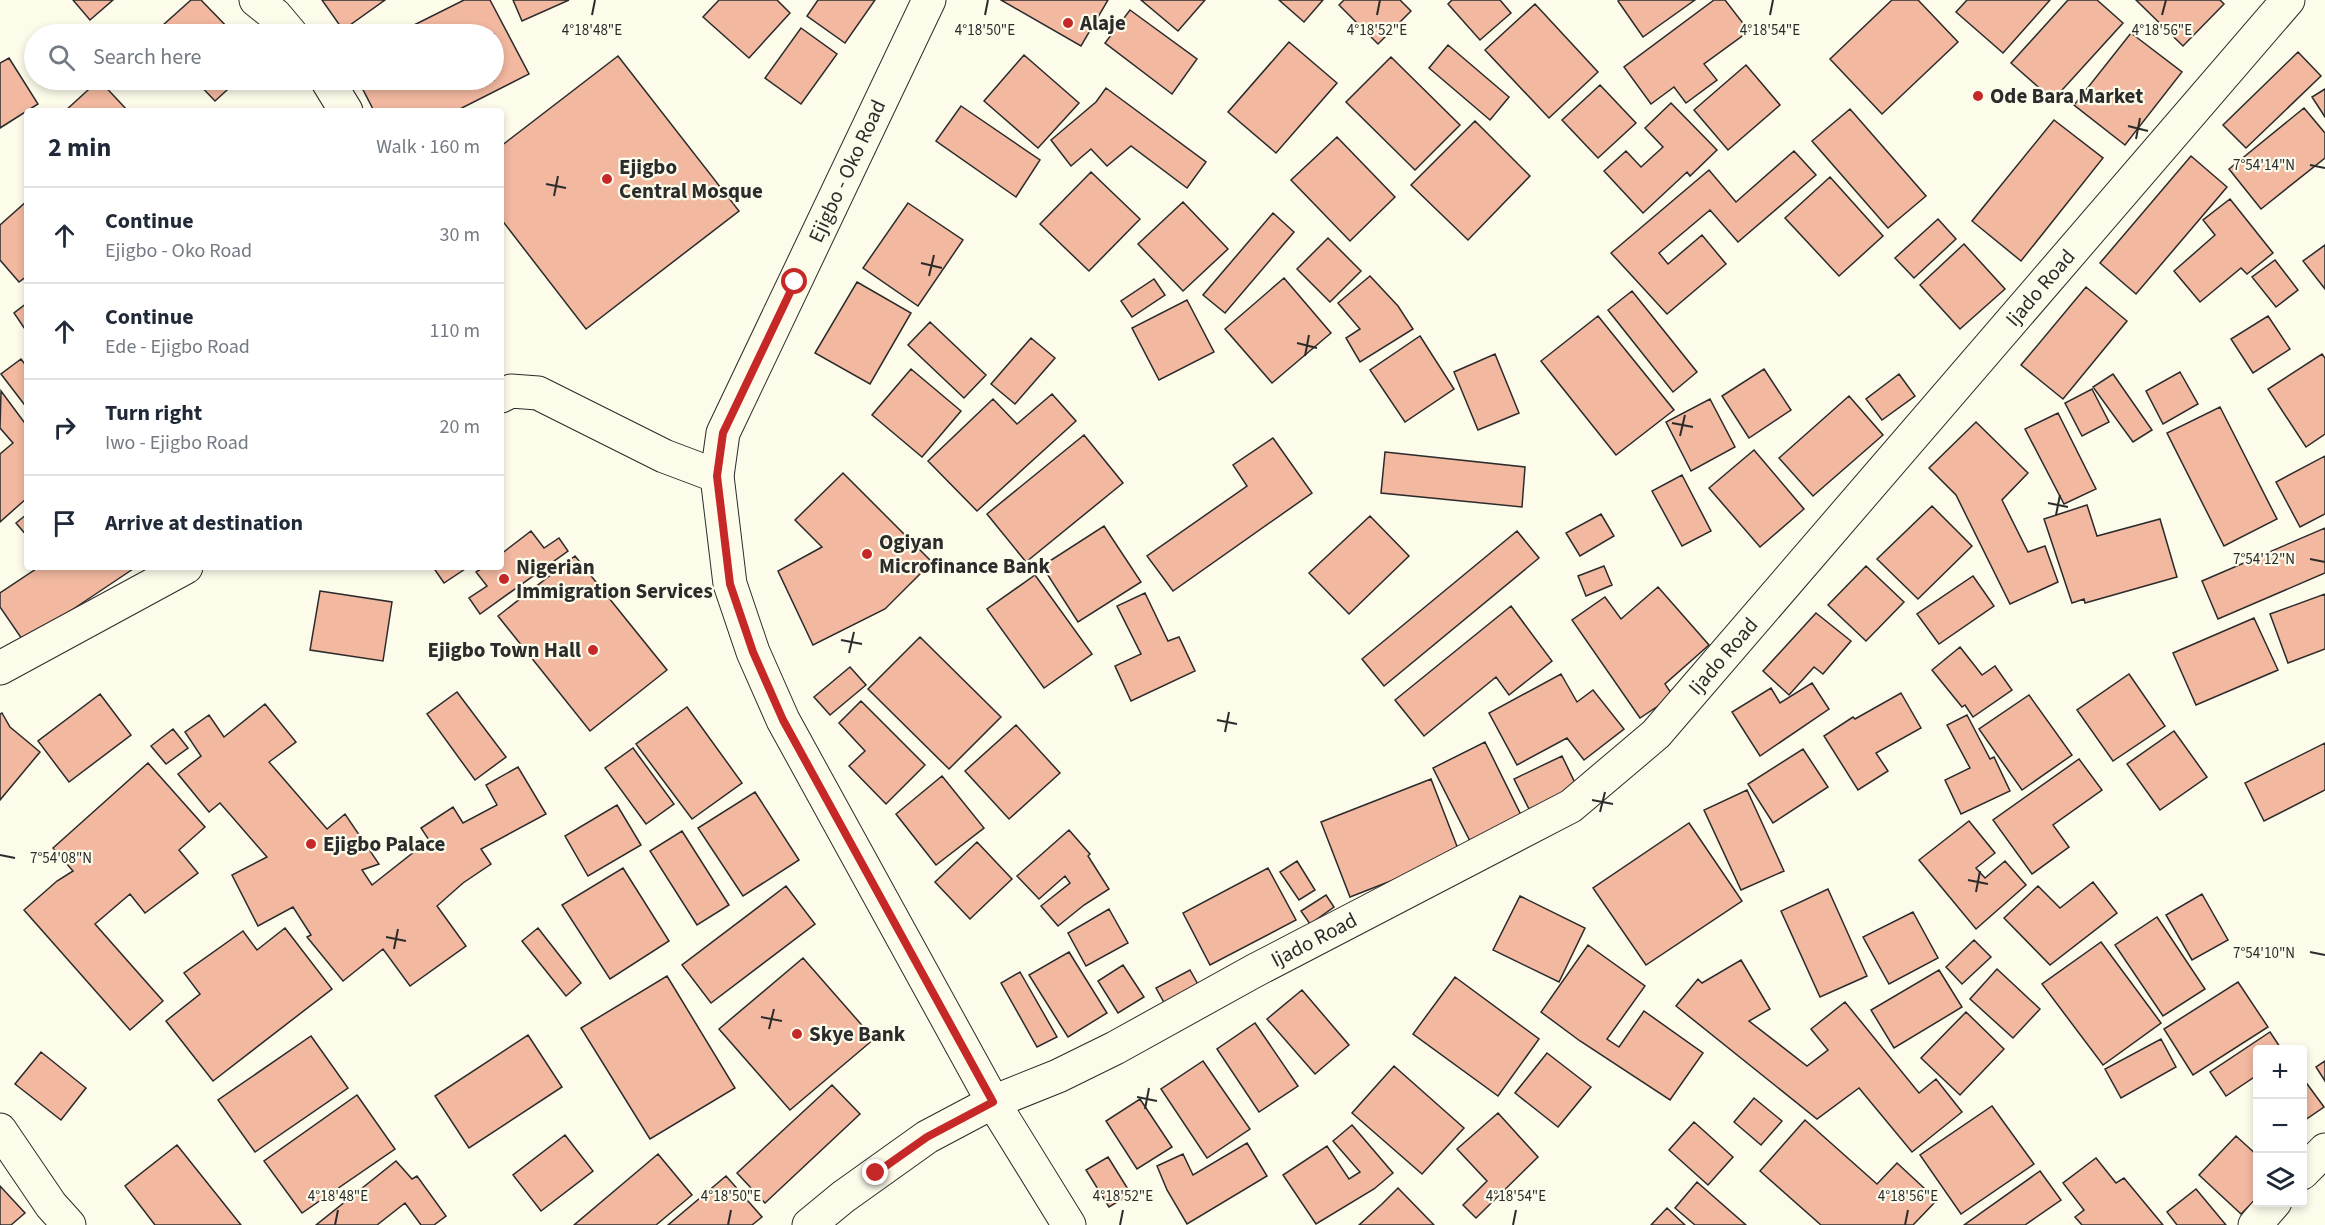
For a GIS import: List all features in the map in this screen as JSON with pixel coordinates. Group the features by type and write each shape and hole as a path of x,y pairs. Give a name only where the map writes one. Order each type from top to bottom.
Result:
{"main road":[{"path":"256,0 283,24"},
{"name":"Ejigbo - Oko Road","path":"929,0 723,433 717,476 730,584 753,652 783,720 993,1102 1069,1225"},
{"name":"Ijado Road","path":"809,1225 843,1197 927,1137 993,1102 1058,1076 1115,1048 1254,971 1571,806 1656,734 2288,0"},
{"path":"333,90 344,108"},
{"path":"504,387 538,393 664,456 717,476"},
{"path":"0,668 180,570"},
{"path":"0,1130 51,1205 69,1225"},
{"path":"2307,1168 2325,1150"},
{"path":"2254,1225 2271,1207"}],"building":[{"path":"73,0 113,0 90,20"},
{"path":"191,0 201,0 224,24 164,24"},
{"path":"322,0 385,0 351,24 339,24"},
{"path":"464,0 490,0 503,24 416,24"},
{"path":"513,0 569,0 522,21"},
{"path":"719,0 777,0 790,13 749,58 703,17"},
{"path":"818,0 875,0 845,43 807,16"},
{"name":"Alaje","path":"1001,0 1108,0 1081,46"},
{"path":"1141,0 1205,0 1178,31"},
{"path":"1279,0 1323,0 1304,22"},
{"path":"1344,0 1400,0 1411,11 1378,44 1339,5"},
{"path":"1452,0 1500,0 1511,13 1480,40 1448,4"},
{"path":"1619,0 1695,0 1643,37 1618,1"},
{"path":"1714,0 1725,0 1749,31 1704,64 1717,80 1686,103 1674,87 1651,104 1624,67"},
{"path":"1892,0 1918,0 1958,42 1882,114 1830,59"},
{"path":"1967,0 2050,0 2003,53 1956,12"},
{"path":"2068,0 2097,0 2123,23 2053,100 2011,63"},
{"path":"2136,0 2220,0 2224,4 2183,46"},
{"path":"1535,4 1598,72 1549,118 1485,50"},
{"path":"1130,10 1197,59 1172,94 1105,43"},
{"path":"504,27 529,74 504,87"},
{"path":"801,28 837,54 801,104 765,78"},
{"path":"2131,33 2182,72 2125,145 2074,105"},
{"path":"1289,42 1337,83 1276,153 1228,112"},
{"path":"1448,45 1509,97 1490,120 1429,68"},
{"path":"2298,52 2321,76 2246,148 2223,125"},
{"path":"1024,55 1079,103 1038,148 984,101"},
{"name":"Ejigbo Central Mosque","path":"618,56 739,211 586,329 504,223 504,144"},
{"path":"1391,57 1460,125 1415,170 1346,102"},
{"path":"9,58 24,82 24,90 29,90 38,104 32,108 24,108 24,113 0,128 0,63"},
{"path":"1746,65 1780,105 1728,150 1694,110"},
{"path":"1600,85 1636,123 1598,158 1562,120"},
{"path":"1106,88 1206,162 1187,188 1131,146 1107,166 1091,149 1071,166 1051,140 1096,102"},
{"path":"2325,89 2325,117 2312,97"},
{"path":"88,90 108,90 125,108 68,108"},
{"path":"205,90 227,90 215,101"},
{"path":"363,90 497,90 462,108 372,108"},
{"path":"1671,103 1717,150 1690,176 1687,172 1643,213 1604,171 1626,151 1641,167 1663,147 1645,128"},
{"path":"961,106 1040,160 1016,197 936,141"},
{"path":"2304,108 2325,133 2325,158 2261,209 2229,169"},
{"path":"1850,109 1926,196 1888,228 1812,141"},
{"path":"2054,120 2103,158 2021,261 1972,221"},
{"path":"1475,121 1530,176 1468,240 1411,185"},
{"path":"1337,137 1395,197 1350,241 1291,180"},
{"path":"1794,151 1816,175 1738,242 1710,210 1659,253 1668,264 1702,235 1726,264 1667,314 1611,253 1709,170 1736,202"},
{"path":"2191,156 2227,187 2136,294 2100,263"},
{"path":"1091,172 1140,219 1089,271 1040,224"},
{"path":"1830,177 1883,236 1839,276 1785,218"},
{"path":"2230,199 2273,253 2247,274 2241,268 2200,302 2174,271 2215,235 2203,220"},
{"path":"1183,202 1228,249 1183,291 1138,244"},
{"path":"908,203 963,240 918,306 863,268"},
{"path":"24,204 24,278 19,282 0,260 0,225"},
{"path":"1273,213 1294,232 1225,313 1203,295"},
{"path":"1938,219 1956,239 1914,278 1895,258"},
{"path":"1328,238 1361,271 1330,302 1297,269"},
{"path":"1964,244 2005,289 1960,329 1920,285"},
{"path":"2325,245 2325,289 2303,261"},
{"path":"2275,260 2298,290 2276,307 2252,277"},
{"path":"1370,276 1398,306 1413,329 1360,362 1346,338 1360,329 1338,303"},
{"path":"1284,278 1331,333 1272,383 1225,329"},
{"path":"1154,279 1165,295 1132,317 1121,301"},
{"path":"857,282 911,313 870,384 815,353"},
{"path":"2086,287 2127,321 2063,399 2021,365"},
{"path":"1632,291 1697,372 1673,392 1608,310"},
{"path":"1187,300 1214,352 1159,380 1132,328"},
{"path":"24,305 24,328 14,313"},
{"path":"1598,316 1674,410 1616,455 1541,361"},
{"path":"2268,316 2290,349 2253,373 2231,339"},
{"path":"930,322 986,375 964,398 908,345"},
{"path":"1420,336 1454,389 1405,422 1370,370"},
{"path":"1031,338 1055,358 1015,404 991,384"},
{"path":"1495,354 1519,413 1478,430 1454,372"},
{"path":"2322,354 2325,358 2325,434 2306,447 2268,389"},
{"path":"21,359 24,363 24,404 1,374"},
{"path":"911,369 961,411 922,457 872,415"},
{"path":"1764,369 1791,410 1749,438 1722,396"},
{"path":"2180,372 2198,404 2163,424 2146,391"},
{"path":"1899,374 1915,396 1882,420 1866,399"},
{"path":"2113,374 2152,430 2133,442 2093,387"},
{"path":"2092,389 2109,422 2082,436 2065,403"},
{"path":"1,391 24,422 24,501 0,522 0,454 13,443 0,428"},
{"path":"1052,394 1076,421 977,511 928,461 993,399 1017,424"},
{"path":"1849,396 1883,435 1813,496 1779,458"},
{"path":"1710,399 1735,447 1691,471 1666,422"},
{"path":"2220,407 2277,519 2224,546 2167,433"},
{"path":"2058,413 2096,489 2064,504 2025,429"},
{"path":"1976,422 2028,473 2002,500 2028,552 2045,546 2058,582 2010,604 1956,495 1929,468"},
{"path":"1084,435 1123,483 1026,562 987,514"},
{"path":"1273,438 1312,493 1173,591 1147,556 1247,486 1233,465"},
{"path":"1754,450 1804,509 1760,547 1709,488"},
{"path":"1385,452 1525,467 1522,507 1381,493"},
{"path":"2325,456 2325,514 2300,527 2276,482"},
{"name":"Ogiyan Microfinance Bank","path":"843,473 932,562 885,609 813,645 778,571 822,547 795,520"},
{"path":"1682,475 1711,531 1682,546 1652,491"},
{"path":"2087,505 2097,536 2160,519 2177,577 2085,603 2084,599 2072,603 2044,519"},
{"path":"1932,506 1972,546 1918,599 1877,559"},
{"path":"1601,514 1614,536 1580,556 1566,533"},
{"path":"24,516 24,532 16,523"},
{"path":"1370,516 1409,556 1349,614 1309,573"},
{"path":"1104,526 1141,582 1078,622 1042,566"},
{"path":"2325,528 2325,573 2218,619 2202,581"},
{"name":"Nigerian Immigration Services","path":"531,531 544,548 559,538 568,551 480,614 469,598 487,586 476,572 504,570 504,552"},
{"path":"1517,531 1539,558 1384,686 1362,659"},
{"path":"575,556 667,670 590,731 498,616"},
{"path":"1604,566 1612,585 1586,596 1578,576"},
{"path":"1866,566 1904,602 1866,641 1828,605"},
{"path":"34,570 132,570 24,642 0,607 0,593"},
{"path":"435,570 464,570 444,583"},
{"path":"1035,575 1092,654 1044,688 987,609"},
{"path":"1973,576 1994,606 1939,644 1917,614"},
{"path":"1658,587 1709,645 1665,684 1673,696 1640,718 1572,620 1605,597 1621,619"},
{"path":"320,591 392,602 383,661 310,650"},
{"path":"1145,593 1168,641 1179,637 1195,671 1131,701 1115,666 1141,654 1117,606"},
{"path":"2325,594 2325,649 2288,663 2270,614"},
{"path":"1511,606 1552,661 1509,695 1496,677 1424,736 1395,700"},
{"path":"1816,613 1851,641 1823,674 1814,667 1789,695 1763,671"},
{"path":"2254,618 2278,670 2196,705 2173,653"},
{"path":"920,637 1001,717 949,769 868,689"},
{"path":"1960,647 1982,675 1995,666 2012,690 1973,717 1965,705 1962,707 1932,670"},
{"path":"850,667 866,685 830,715 814,697"},
{"path":"1561,674 1577,702 1593,690 1624,729 1584,760 1567,738 1517,765 1489,713"},
{"path":"2129,674 2165,726 2113,761 2077,710"},
{"path":"1812,683 1829,709 1760,756 1732,712 1771,688 1780,703"},
{"path":"457,692 506,757 475,780 427,714"},
{"path":"1901,693 1921,728 1876,753 1888,771 1858,790 1824,736 1853,717 1855,719"},
{"path":"100,694 131,735 69,782 38,741"},
{"path":"2029,695 2072,755 2022,790 1979,729"},
{"path":"861,701 925,765 886,804 849,766 865,751 839,723"},
{"name":"Ejigbo Palace","path":"265,704 296,742 269,762 327,829 345,814 379,864 362,870 372,885 429,840 421,828 453,807 463,823 497,805 486,785 518,767 546,814 481,849 491,864 463,883 437,906 466,946 410,986 383,949 343,981 307,937 311,935 293,907 258,926 232,875 267,857 220,803 209,812 178,774 201,756 185,732 209,715 224,737"},
{"path":"687,707 742,783 692,819 636,744"},
{"path":"2,713 10,727 40,752 0,800 0,714"},
{"path":"1967,715 1990,759 1994,757 2010,791 1961,814 1945,780 1970,768 1947,725"},
{"path":"1016,725 1060,773 1009,819 965,771"},
{"path":"173,729 188,748 166,764 151,746"},
{"path":"2174,731 2207,777 2160,810 2127,764"},
{"path":"1485,742 1521,815 1470,841 1433,768"},
{"path":"2325,743 2325,790 2264,821 2245,783"},
{"path":"633,748 674,804 646,824 605,768"},
{"path":"1803,749 1828,787 1773,823 1748,784"},
{"path":"1562,756 1577,787 1529,809 1514,779"},
{"path":"2079,759 2102,790 2053,825 2069,847 2032,874 1993,820"},
{"path":"148,763 205,827 179,850 198,873 145,913 130,894 95,924 163,1001 130,1030 24,910 57,881 73,871 53,848"},
{"path":"942,776 984,828 936,865 896,814"},
{"path":"1431,779 1460,854 1350,897 1321,822"},
{"path":"1747,790 1784,871 1741,890 1704,810"},
{"path":"755,792 799,860 743,896 698,828"},
{"path":"617,805 641,845 588,876 565,836"},
{"path":"1969,821 1995,853 1976,868 1985,878 2005,861 2026,885 1976,929 1919,860"},
{"path":"1689,823 1742,901 1646,965 1593,888"},
{"path":"1069,830 1090,854 1088,856 1109,889 1058,926 1041,906 1070,883 1065,876 1039,899 1017,876"},
{"path":"682,831 729,905 697,925 650,851"},
{"path":"977,842 1012,879 970,919 935,882"},
{"path":"1297,861 1315,890 1299,900 1280,872"},
{"path":"623,868 669,941 610,979 562,905"},
{"path":"1268,868 1296,920 1210,965 1183,913"},
{"path":"2093,882 2117,913 2050,965 2004,918 2038,886 2060,908"},
{"path":"786,886 815,924 711,1003 682,965"},
{"path":"1828,889 1867,976 1820,997 1781,911"},
{"path":"2202,894 2228,940 2192,960 2166,915"},
{"path":"1326,895 1334,907 1310,924 1301,911"},
{"path":"1520,896 1585,928 1559,982 1493,950"},
{"path":"1109,909 1128,943 1086,966 1068,933"},
{"path":"1913,912 1938,958 1889,984 1863,937"},
{"path":"2157,917 2205,989 2163,1016 2115,945"},
{"path":"285,928 332,989 213,1081 166,1021 200,994 184,973 243,931 257,950"},
{"path":"538,928 581,983 566,996 522,941"},
{"path":"1974,940 1991,957 1962,984 1946,967"},
{"path":"2101,942 2161,1023 2103,1065 2042,984"},
{"path":"1588,945 1645,986 1607,1039 1619,1047 1644,1011 1703,1053 1670,1100 1580,1041 1541,1012"},
{"path":"1069,952 1107,1013 1068,1037 1029,975"},
{"name":"Skye Bank","path":"803,958 874,1039 790,1110 719,1029"},
{"path":"1741,960 1770,1009 1749,1021 1807,1066 1828,1050 1811,1029 1845,1002 1919,1093 1936,1079 1962,1112 1912,1152 1859,1088 1817,1119 1676,1006 1698,979 1702,983"},
{"path":"1123,965 1144,997 1118,1013 1098,981"},
{"path":"1997,969 2040,1009 2013,1038 1970,999"},
{"path":"1190,970 1200,988 1166,1006 1156,988"},
{"path":"1939,970 1962,1007 1894,1048 1871,1010"},
{"path":"1020,972 1057,1037 1037,1047 1001,983"},
{"path":"667,976 735,1088 650,1139 581,1028"},
{"path":"1455,977 1539,1039 1498,1096 1413,1034"},
{"path":"2238,982 2268,1027 2193,1075 2164,1029"},
{"path":"1302,990 1349,1045 1315,1074 1267,1019"},
{"path":"1966,1012 2004,1049 1960,1095 1921,1058"},
{"path":"1255,1023 1298,1086 1259,1112 1217,1049"},
{"path":"2270,1032 2279,1045 2253,1045 2253,1078 2226,1096 2210,1072"},
{"path":"528,1035 562,1087 469,1148 435,1096"},
{"path":"311,1036 348,1088 255,1152 218,1100"},
{"path":"2161,1039 2176,1067 2121,1098 2105,1069"},
{"path":"41,1052 86,1088 61,1120 15,1084"},
{"path":"1547,1053 1591,1087 1558,1127 1515,1093"},
{"path":"1203,1061 1250,1129 1207,1158 1161,1089"},
{"path":"2325,1061 2325,1081 2316,1067"},
{"path":"1394,1066 1464,1128 1422,1174 1352,1113"},
{"path":"2307,1084 2324,1107 2307,1119"},
{"path":"832,1085 860,1114 765,1203 737,1173"},
{"path":"357,1095 395,1149 302,1213 264,1161"},
{"path":"1754,1098 1782,1121 1761,1145 1734,1122"},
{"path":"1140,1099 1172,1147 1137,1169 1106,1121"},
{"path":"1992,1106 2034,1164 1961,1214 1920,1155"},
{"path":"1498,1113 1538,1157 1476,1218 1463,1205 1487,1181 1457,1149"},
{"path":"1805,1120 1877,1184 1897,1163 1937,1200 1913,1225 1821,1225 1760,1171"},
{"path":"1694,1122 1733,1157 1708,1185 1669,1150"},
{"path":"1352,1125 1393,1173 1374,1189 1316,1224 1283,1175 1327,1146 1349,1179 1360,1172 1333,1141"},
{"path":"565,1135 593,1171 541,1211 513,1175"},
{"path":"2236,1136 2253,1151 2253,1202 2241,1214 2199,1175"},
{"path":"1247,1143 1267,1176 1187,1224 1167,1190 1157,1166 1183,1154 1193,1175"},
{"path":"177,1145 241,1225 155,1225 125,1186"},
{"path":"658,1154 692,1195 656,1225 574,1225"},
{"path":"1108,1157 1131,1194 1109,1207 1086,1170"},
{"path":"2096,1158 2116,1183 2124,1178 2163,1225 2082,1225 2075,1217 2084,1210 2063,1183"},
{"path":"396,1161 412,1179 417,1176 446,1216 434,1225 421,1225 405,1203 377,1225 316,1225"},
{"path":"2040,1171 2061,1200 2025,1225 1964,1225"},
{"path":"726,1176 762,1217 752,1225 668,1225"},
{"path":"1697,1182 1746,1225 1695,1225 1675,1208"},
{"path":"0,1186 25,1213 11,1225 0,1225"},
{"path":"1398,1188 1434,1225 1359,1225 1382,1204"},
{"path":"2196,1189 2226,1225 2177,1225 2167,1212"},
{"path":"1667,1208 1685,1225 1651,1225"}],"place":[{"name":"Alaje","path":"1068,23"},
{"name":"Ode Bara Market","path":"1978,96"},
{"name":"Ejigbo Central Mosque","path":"607,179"},
{"name":"Ogiyan Microfinance Bank","path":"867,554"},
{"name":"Nigerian Immigration Services","path":"504,579"},
{"name":"Ejigbo Town Hall","path":"593,650"},
{"name":"Ejigbo Palace","path":"311,844"},
{"name":"Skye Bank","path":"797,1034"}],"route":[{"path":"795,282 723,433 717,476 730,584 753,652 783,720 993,1102 927,1137 876,1173"}]}
